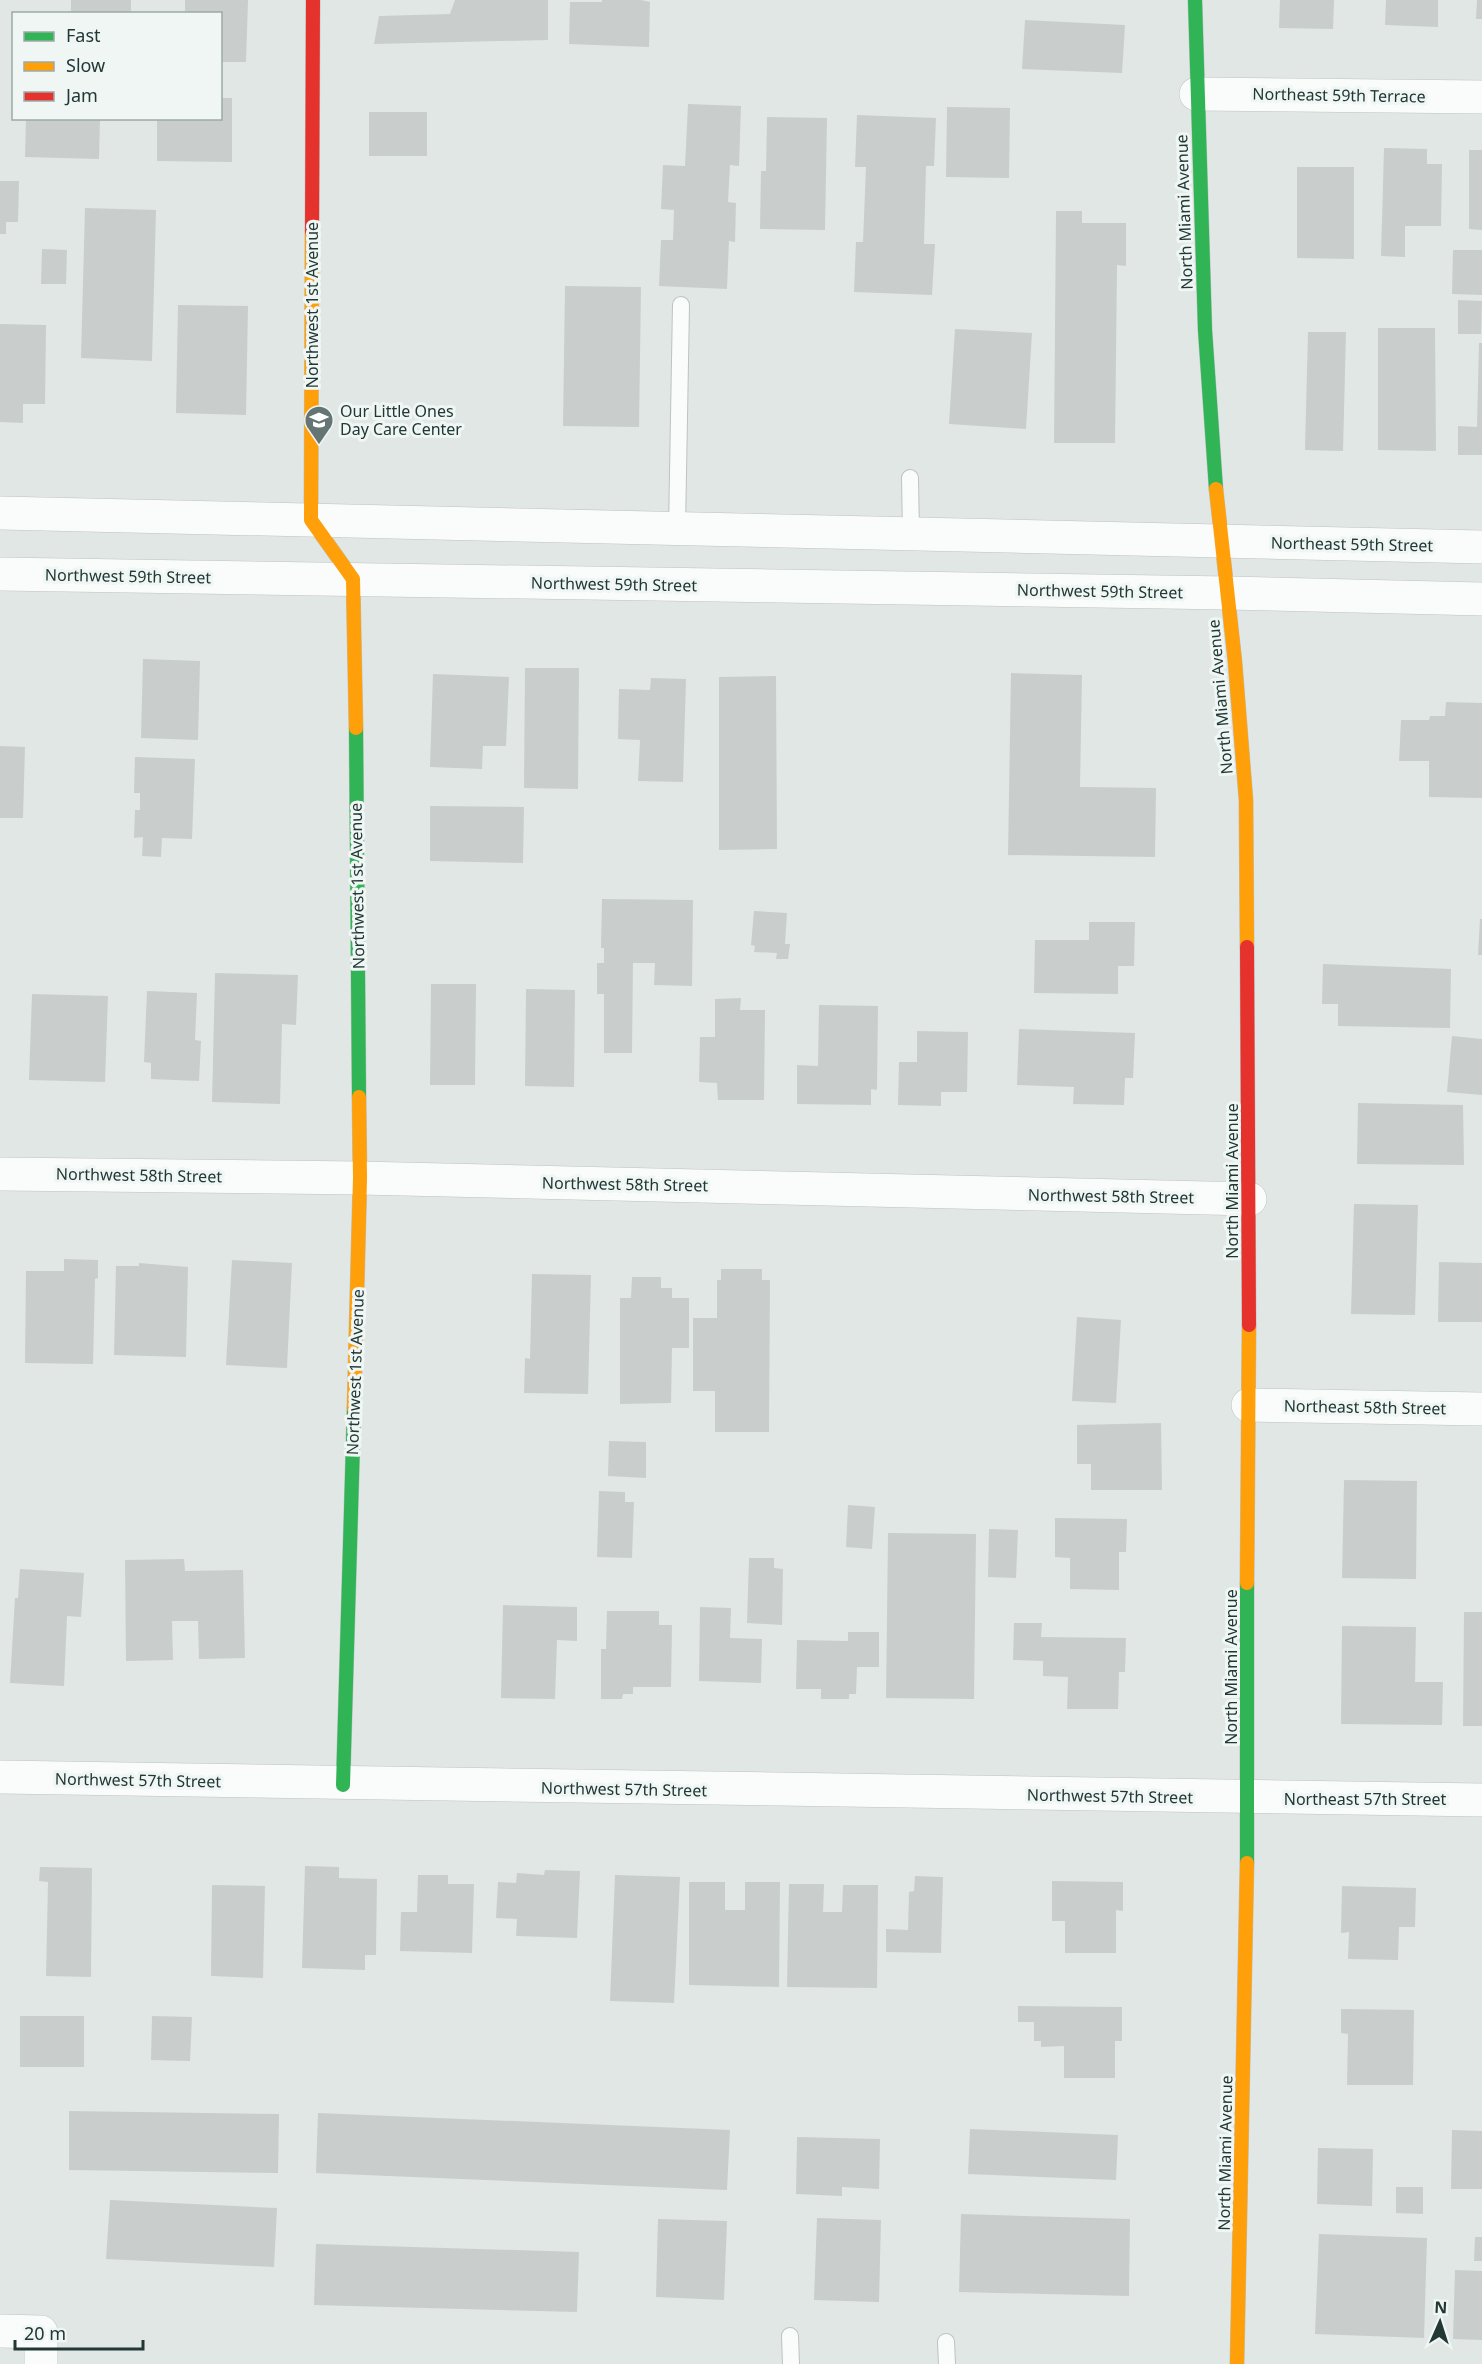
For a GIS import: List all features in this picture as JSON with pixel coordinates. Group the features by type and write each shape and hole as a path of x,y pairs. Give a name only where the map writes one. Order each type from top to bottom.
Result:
{"main road":[{"name":"Northwest 1st Avenue","path":"311,520 313,0"},
{"name":"North Miami Avenue","path":"1195,0 1204,330 1212,456 1228,593 1246,800 1250,1199 1248,1798 1238,2364"},
{"path":"311,520 353,579"},
{"name":"Northwest 1st Avenue","path":"343,1785 360,1178 353,579"}],"street":[{"name":"Northeast 59th Terrace","path":"1196,94 1482,97"},
{"path":"0,513 1222,540"},
{"name":"Northeast 59th Street","path":"1222,540 1482,547"},
{"name":"Northwest 59th Street","path":"0,574 1228,593"},
{"path":"1228,593 1482,599"},
{"name":"Northwest 58th Street","path":"0,1174 360,1178 1250,1199"},
{"name":"Northeast 58th Street","path":"1248,1405 1482,1409"},
{"name":"Northwest 57th Street","path":"0,1777 343,1785 1248,1798"},
{"name":"Northeast 57th Street","path":"1248,1798 1482,1800"},
{"path":"0,2331 41,2332 41,2364"}],"lane":[{"path":"677,529 681,305"},
{"path":"910,478 911,534"},
{"path":"790,2336 791,2364"},
{"path":"946,2342 947,2364"}],"building":[{"path":"71,0 131,0 131,12 71,12"},
{"path":"185,0 248,0 246,62 222,62 222,12 185,12"},
{"path":"455,0 548,0 548,40 374,44 379,16 450,14"},
{"path":"602,0 650,2 649,47 569,44 570,2 602,2"},
{"path":"1280,0 1334,0 1333,29 1279,28"},
{"path":"1386,0 1438,0 1438,27 1385,25"},
{"path":"1477,0 1482,0 1482,19 1476,19"},
{"path":"1025,20 1125,25 1122,73 1022,69"},
{"path":"222,98 232,98 232,162 157,161 157,120 222,120"},
{"path":"688,104 741,106 739,166 730,165 728,202 736,203 735,242 729,241 727,289 659,286 661,240 673,240 674,210 661,209 663,165 685,166"},
{"path":"947,107 1010,108 1009,178 946,177"},
{"path":"369,112 427,112 427,156 369,156"},
{"path":"857,115 936,118 934,166 926,166 924,244 935,244 932,295 854,292 856,242 863,242 866,167 855,167"},
{"path":"767,117 827,118 825,230 760,229 761,171 766,171"},
{"path":"26,120 100,120 99,159 25,157"},
{"path":"1384,148 1427,149 1427,164 1442,164 1441,226 1405,226 1405,257 1381,256"},
{"path":"1469,150 1482,150 1482,230 1469,229"},
{"path":"1297,167 1354,167 1354,259 1297,258"},
{"path":"0,181 19,181 18,222 6,222 6,234 0,234"},
{"path":"85,208 156,210 152,361 81,358"},
{"path":"1056,211 1082,211 1082,223 1126,223 1126,266 1117,265 1115,443 1054,443"},
{"path":"42,249 67,250 66,284 41,284"},
{"path":"1453,250 1482,250 1482,295 1452,294"},
{"path":"565,286 641,287 639,427 563,426"},
{"path":"1458,300 1482,301 1481,334 1458,334"},
{"path":"178,305 248,306 246,415 176,413"},
{"path":"0,324 46,325 45,404 23,404 23,423 0,422"},
{"path":"1378,328 1435,328 1436,451 1378,450"},
{"path":"955,329 1032,333 1026,429 949,424"},
{"path":"1308,332 1346,332 1343,451 1305,450"},
{"path":"1479,343 1482,343 1482,455 1458,455 1458,426 1477,427"},
{"path":"143,659 200,661 198,740 141,738"},
{"path":"525,668 579,668 578,789 524,788"},
{"path":"1011,673 1082,675 1080,787 1156,788 1155,857 1008,855"},
{"path":"433,674 509,677 506,746 483,746 482,769 430,767"},
{"path":"776,676 777,849 719,850 719,677"},
{"path":"651,678 686,679 683,782 638,781 640,740 618,739 619,689 650,690"},
{"path":"1446,702 1482,703 1482,798 1429,797 1429,761 1399,761 1401,720 1429,720 1430,716 1445,716"},
{"path":"0,746 25,747 23,818 0,818"},
{"path":"135,757 195,759 192,839 162,838 161,857 142,856 143,837 134,838 135,810 140,810 140,793 134,793"},
{"path":"430,806 524,807 523,863 430,861"},
{"path":"602,899 693,900 692,986 654,985 655,963 633,963 632,1053 604,1053 604,994 597,994 597,963 604,963 604,948 601,948"},
{"path":"754,911 787,913 785,944 790,944 788,959 776,959 777,953 754,952 755,946 751,945"},
{"path":"1480,919 1482,919 1482,955 1478,955"},
{"path":"1089,922 1135,922 1134,966 1118,966 1118,994 1034,993 1035,940 1089,940"},
{"path":"1323,964 1451,969 1450,1028 1338,1026 1338,1004 1322,1004"},
{"path":"215,973 298,975 296,1025 282,1024 280,1104 212,1102"},
{"path":"431,984 476,984 475,1085 430,1085"},
{"path":"526,989 575,990 574,1087 525,1086"},
{"path":"147,991 197,993 195,1040 201,1041 199,1081 151,1079 151,1063 144,1062"},
{"path":"32,994 108,996 105,1082 29,1080"},
{"path":"741,998 740,1010 765,1010 764,1100 718,1100 717,1083 699,1082 700,1037 715,1037 715,999"},
{"path":"819,1005 878,1006 877,1090 871,1089 871,1105 797,1104 797,1065 818,1066"},
{"path":"1019,1029 1135,1033 1133,1078 1125,1078 1124,1105 1073,1104 1074,1087 1017,1085"},
{"path":"917,1031 968,1032 967,1092 941,1092 941,1106 898,1105 899,1062 917,1062"},
{"path":"1452,1036 1482,1039 1482,1095 1447,1092"},
{"path":"1358,1103 1463,1105 1464,1165 1357,1164"},
{"path":"1354,1204 1418,1205 1415,1315 1351,1314"},
{"path":"64,1259 98,1260 98,1278 95,1279 93,1364 25,1363 26,1271 64,1271"},
{"path":"232,1260 292,1263 287,1368 226,1365"},
{"path":"1439,1262 1482,1263 1482,1322 1438,1322"},
{"path":"139,1263 188,1267 186,1357 114,1355 116,1266 139,1266"},
{"path":"721,1269 762,1269 762,1280 770,1280 769,1432 715,1432 715,1391 693,1391 693,1318 717,1318 717,1280 721,1280"},
{"path":"532,1274 591,1275 588,1394 524,1393 525,1358 530,1359"},
{"path":"632,1277 661,1277 661,1288 672,1288 672,1298 689,1298 689,1348 672,1348 671,1403 620,1404 620,1298 631,1298"},
{"path":"1077,1317 1121,1320 1116,1403 1072,1401"},
{"path":"1161,1423 1162,1490 1091,1490 1091,1464 1077,1464 1077,1425"},
{"path":"609,1441 646,1442 646,1478 608,1476"},
{"path":"1344,1480 1417,1481 1416,1579 1342,1578"},
{"path":"599,1491 625,1492 625,1502 634,1502 632,1558 597,1557"},
{"path":"848,1505 875,1507 872,1549 846,1547"},
{"path":"1055,1518 1127,1519 1126,1552 1119,1552 1119,1590 1070,1589 1070,1558 1055,1557"},
{"path":"989,1529 1018,1530 1016,1578 988,1577"},
{"path":"888,1533 976,1534 974,1699 886,1698"},
{"path":"749,1558 774,1558 774,1568 783,1569 782,1625 747,1623"},
{"path":"184,1559 185,1571 243,1570 245,1658 199,1659 198,1621 172,1621 173,1660 126,1661 125,1560"},
{"path":"20,1569 84,1573 81,1617 67,1616 64,1686 10,1683 15,1598 18,1598"},
{"path":"503,1605 577,1607 577,1641 557,1640 555,1699 501,1698"},
{"path":"700,1607 731,1608 730,1638 762,1639 761,1683 699,1681"},
{"path":"607,1611 659,1611 659,1625 672,1625 671,1687 633,1687 633,1694 623,1694 622,1699 601,1699 601,1649 606,1649"},
{"path":"1464,1612 1482,1612 1482,1726 1463,1726"},
{"path":"1014,1623 1042,1623 1041,1637 1126,1638 1125,1672 1119,1672 1118,1709 1067,1709 1068,1677 1043,1676 1043,1661 1013,1660"},
{"path":"1342,1626 1416,1627 1415,1682 1443,1682 1442,1725 1341,1724"},
{"path":"848,1632 879,1632 879,1667 857,1667 856,1694 849,1694 849,1699 821,1699 821,1689 796,1689 797,1640 848,1641"},
{"path":"305,1866 339,1867 339,1878 377,1879 376,1955 365,1955 365,1970 302,1968"},
{"path":"40,1867 92,1868 91,1977 46,1976 48,1882 39,1881"},
{"path":"545,1870 580,1871 577,1938 516,1936 517,1919 496,1918 498,1882 516,1883 517,1873 544,1875"},
{"path":"418,1875 448,1875 448,1884 474,1884 472,1953 400,1951 401,1912 417,1912"},
{"path":"615,1875 680,1877 674,2003 610,2001"},
{"path":"915,1876 943,1877 941,1953 886,1952 886,1929 908,1930 909,1892 914,1891"},
{"path":"1052,1881 1123,1882 1123,1911 1116,1910 1116,1953 1065,1953 1065,1921 1052,1921"},
{"path":"689,1882 725,1882 725,1910 745,1910 745,1882 780,1882 779,1987 689,1985"},
{"path":"789,1884 824,1884 823,1912 842,1912 843,1885 878,1885 877,1988 787,1987"},
{"path":"212,1885 265,1886 263,1978 211,1976"},
{"path":"1342,1886 1416,1888 1415,1927 1399,1927 1398,1960 1348,1959 1349,1932 1341,1933"},
{"path":"1018,2006 1122,2007 1122,2041 1115,2041 1115,2078 1064,2078 1064,2046 1041,2047 1041,2041 1034,2041 1034,2022 1018,2022"},
{"path":"1341,2009 1414,2010 1413,2085 1347,2085 1348,2034 1341,2033"},
{"path":"20,2016 84,2016 84,2067 20,2067"},
{"path":"152,2016 192,2017 190,2061 151,2060"},
{"path":"69,2111 279,2114 278,2173 69,2170"},
{"path":"318,2113 730,2130 727,2190 316,2173"},
{"path":"970,2129 1118,2135 1116,2180 968,2174"},
{"path":"1452,2130 1482,2131 1482,2189 1451,2189"},
{"path":"797,2137 880,2139 879,2189 842,2187 842,2196 796,2194"},
{"path":"1318,2148 1373,2149 1372,2206 1317,2204"},
{"path":"1396,2187 1423,2187 1423,2214 1396,2213"},
{"path":"110,2200 277,2208 274,2267 106,2259"},
{"path":"961,2214 1130,2219 1129,2296 959,2292"},
{"path":"817,2218 881,2220 879,2302 814,2300"},
{"path":"658,2219 727,2221 724,2300 656,2297"},
{"path":"1319,2234 1427,2238 1424,2338 1315,2334"},
{"path":"1475,2237 1482,2237 1482,2261 1474,2261"},
{"path":"316,2244 579,2252 577,2312 314,2305"},
{"path":"1455,2270 1482,2271 1482,2340 1453,2339"}],"traffic: fast":[{"path":"1195,0 1205,330 1216,489"},
{"path":"356,728 359,1097"},
{"path":"343,1785 354,1408"},
{"path":"1247,1583 1247,1863"}],"traffic: slow":[{"path":"312,231 311,520 353,579 356,728"},
{"path":"1216,489 1235,662 1246,800 1247,947"},
{"path":"354,1408 360,1178 359,1097"},
{"path":"1247,1583 1249,1325"},
{"path":"1237,2364 1247,1863"}],"traffic: jam":[{"path":"312,231 313,0"},
{"path":"1247,947 1249,1325"}],"place":[{"name":"Our Little Ones Day Care Center","path":"319,446"}]}
